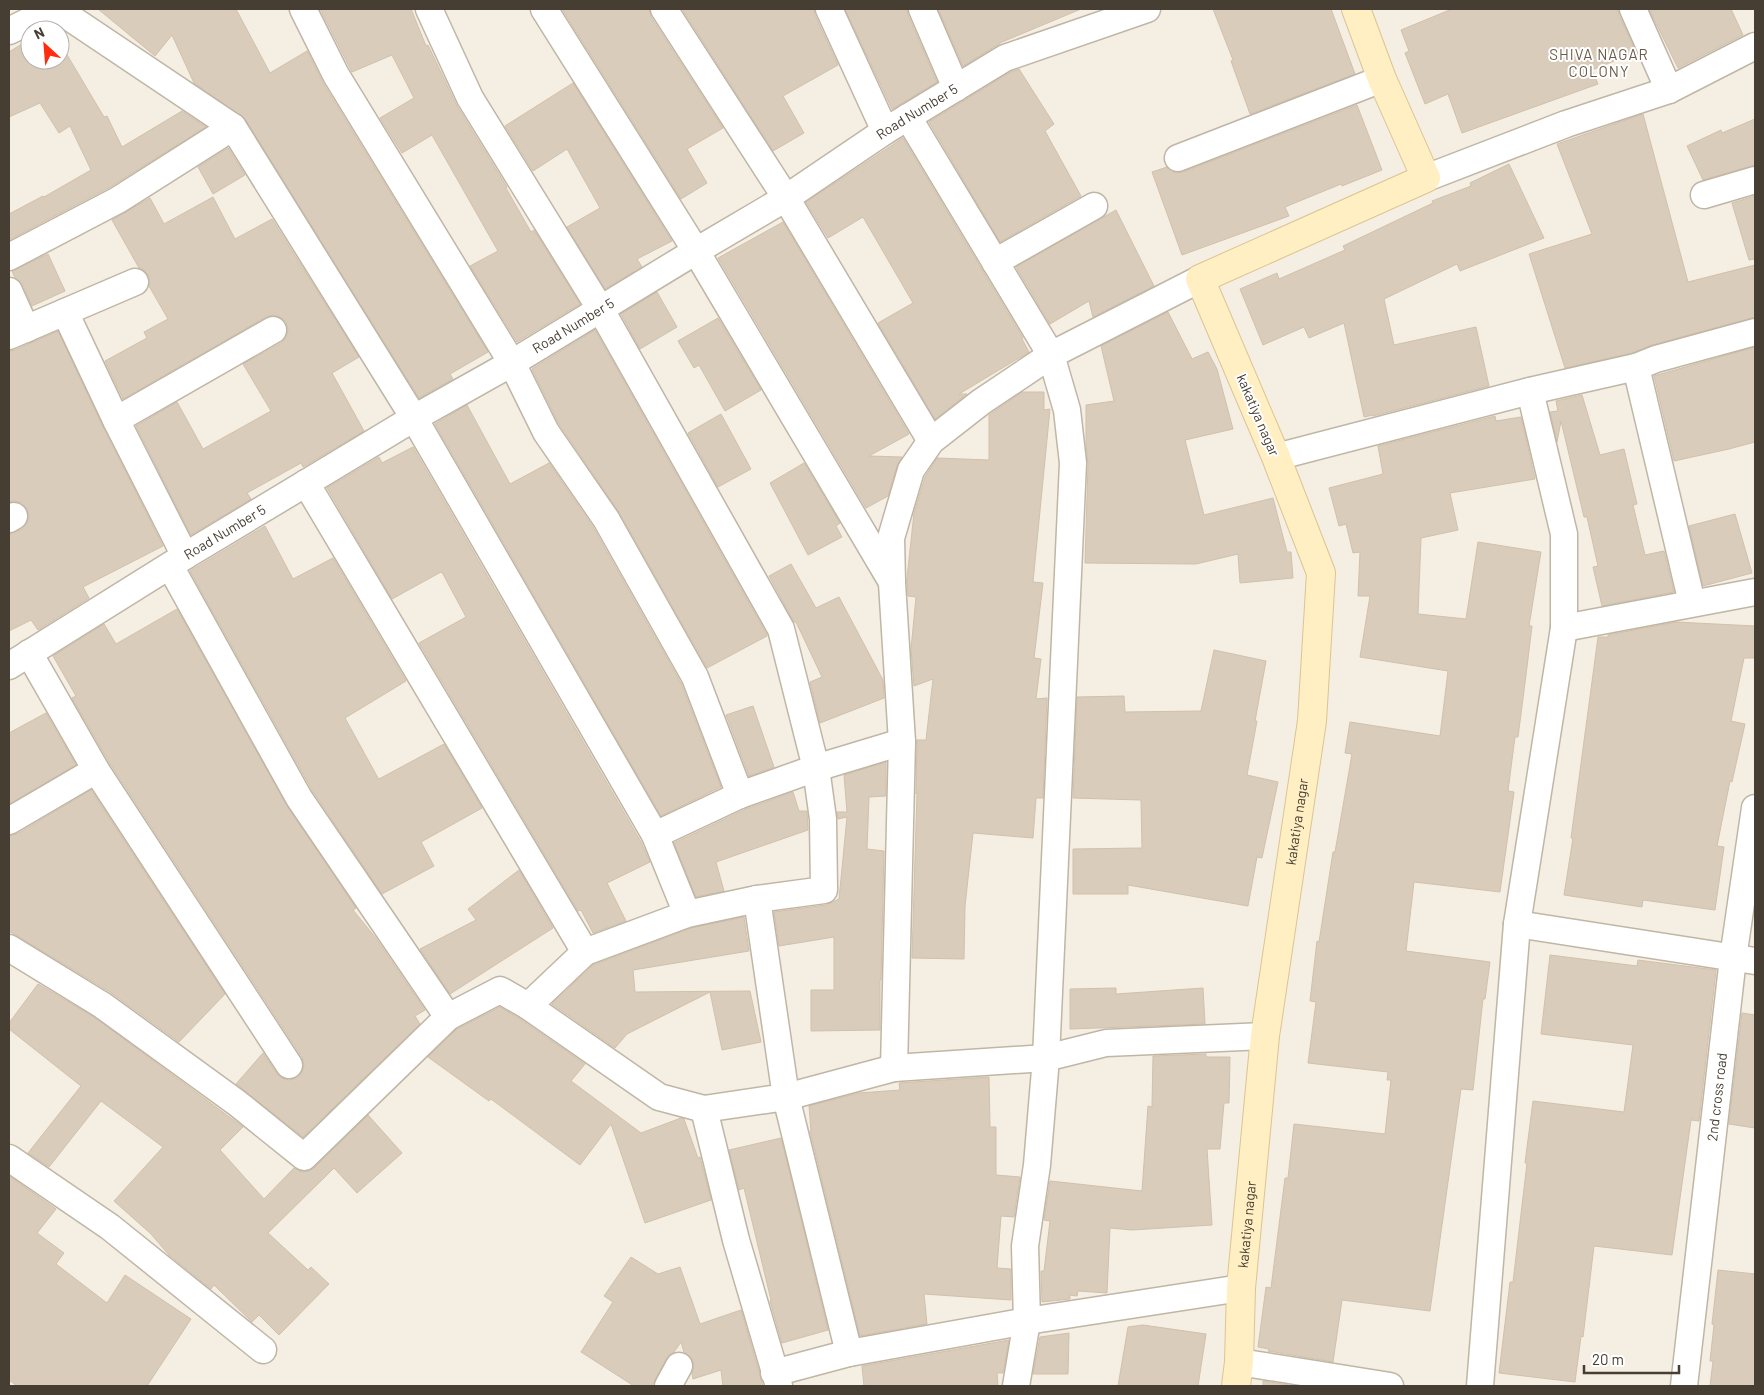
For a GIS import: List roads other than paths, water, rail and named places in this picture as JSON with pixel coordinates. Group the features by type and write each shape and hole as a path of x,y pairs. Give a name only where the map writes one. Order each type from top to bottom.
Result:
{"street":[{"path":"9,32 53,9"},
{"path":"57,9 233,126 414,418 654,835 687,914"},
{"path":"303,9 336,75 512,364 546,432 606,518 695,677 740,795"},
{"path":"429,9 470,98 601,310 781,629 816,768 823,819 824,890 757,899 687,914 585,952 528,1006"},
{"path":"544,9 696,251 892,583"},
{"path":"664,9 786,198 931,441"},
{"path":"830,9 885,131"},
{"path":"922,9 956,88"},
{"name":"Road Number 5","path":"19,659 414,418 512,364 786,198 885,131 1005,58 1147,9"},
{"path":"1356,9 1382,79 1426,178"},
{"path":"1633,9 1669,90"},
{"path":"894,1068 902,742 891,538 911,470 931,441 980,402 1051,355 1200,279 1426,178 1566,124 1669,90 1755,46"},
{"path":"1178,158 1382,79"},
{"path":"908,117 1051,355 1067,410 1073,462 1046,1058 1037,1166 1025,1246 1027,1321 1016,1386"},
{"path":"9,257 118,200 233,126"},
{"path":"1704,195 1755,180"},
{"path":"995,262 1094,206"},
{"name":"kakatiya nagar","path":"1200,279 1276,458 1322,573 1312,721 1265,1036 1241,1288 1238,1374"},
{"path":"9,291 17,332 135,282"},
{"path":"65,312 116,420 177,561 299,798 448,1017"},
{"path":"116,420 273,330"},
{"path":"1276,458 1530,391 1636,367 1656,359 1755,332"},
{"path":"1636,367 1692,603"},
{"path":"1480,1386 1517,924 1564,628 1564,534 1530,391"},
{"path":"306,484 585,952"},
{"path":"1564,628 1755,592"},
{"path":"19,659 96,770 289,1065"},
{"path":"654,835 740,795 816,768 902,742"},
{"path":"9,821 96,770"},
{"name":"2nd cross road","path":"1684,1386 1744,959 1755,808"},
{"path":"757,899 786,1097 849,1353"},
{"path":"1517,924 1744,959"},
{"path":"9,948 102,1005 237,1103 304,1157 448,1017 500,990 528,1006 659,1098 704,1109 786,1097 894,1068 1046,1058 1106,1043 1265,1036"},
{"path":"704,1109 736,1240 776,1379 849,1353 1027,1321 1241,1288"},
{"path":"9,1158 110,1227 263,1350"},
{"path":"1238,1374 1390,1386"}],"district":[{"name":"SHIVA NAGAR COLONY","path":"1599,64"}]}
